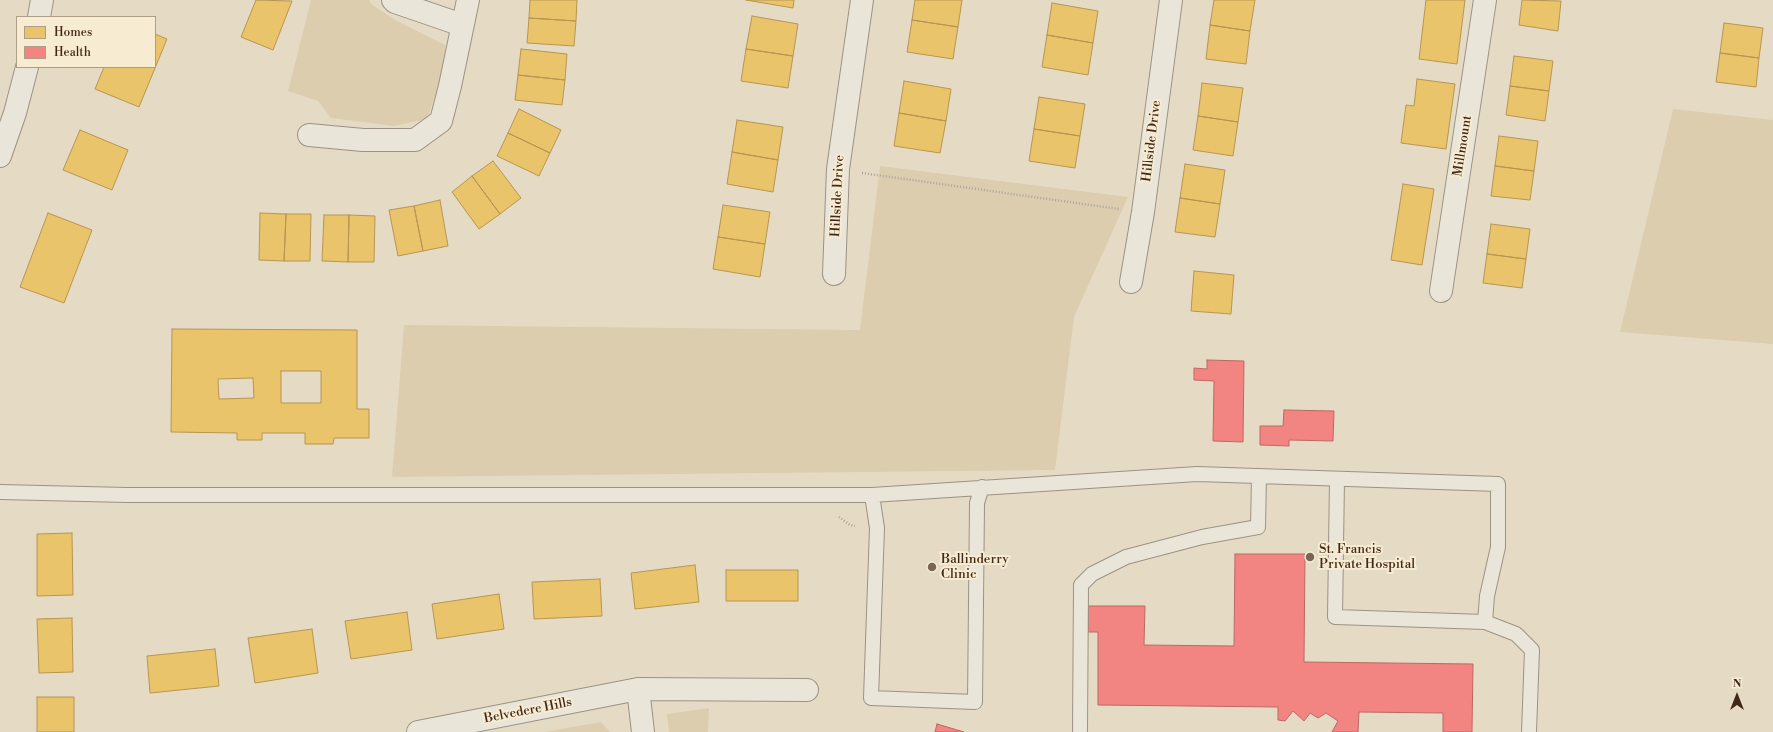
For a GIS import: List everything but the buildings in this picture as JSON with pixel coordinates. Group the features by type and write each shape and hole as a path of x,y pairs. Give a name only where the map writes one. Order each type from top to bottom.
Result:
{"street":[{"path":"39,16 42,0"},
{"path":"393,0 395,2 462,24"},
{"path":"309,135 363,140 415,140 440,121 450,86 468,0"},
{"name":"Hillside Drive","path":"834,274 838,169 862,0"},
{"name":"Hillside Drive","path":"1131,282 1143,212 1171,0"},
{"name":"Millmount","path":"1441,292 1485,0"},
{"path":"0,156 15,113 27,68"},
{"path":"638,689 643,732"},
{"name":"Belvedere Hills","path":"418,732 638,689 808,690"}],"lane":[{"path":"0,492 127,495 872,495 1197,474 1498,484 1498,547 1487,596 1485,622"},
{"path":"1080,730 1081,585 1092,574 1126,558 1202,537 1258,528 1259,476"},
{"path":"1337,479 1335,617 1485,622 1516,634 1532,650 1529,732"},
{"path":"872,495 877,528 871,698 975,702 977,503 982,487"}],"path":[{"path":"838,169 1143,212"}],"shaded area":[{"path":"311,0 369,0 371,4 397,21 445,45 446,63 427,119 394,126 331,118 318,101 288,91"},
{"path":"1673,109 1773,120 1773,344 1620,332"},
{"path":"880,166 1128,197 1074,317 1055,470 392,477 404,325 860,330"},
{"path":"709,708 708,732 669,732 667,714"},
{"path":"601,722 610,732 544,732"}],"place":[{"name":"St. Francis Private Hospital","path":"1310,557"},
{"name":"Ballinderry Clinic","path":"932,567"}]}
